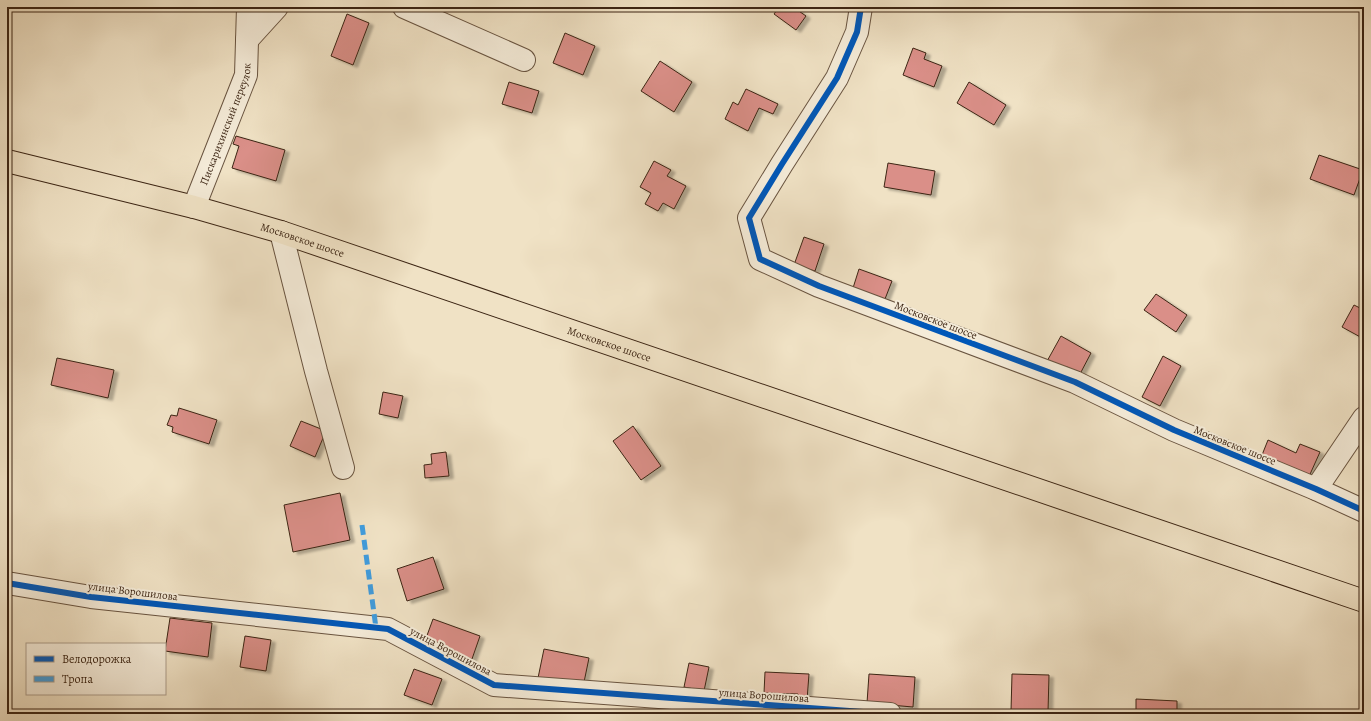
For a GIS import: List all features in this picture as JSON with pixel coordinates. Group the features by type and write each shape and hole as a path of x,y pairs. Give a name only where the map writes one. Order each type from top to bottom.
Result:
{"main road":[{"name":"Московское шоссе","path":"7,161 194,207 281,232 1364,600"}],"street":[{"name":"Пискарихинский переулок","path":"194,207 246,75 248,7"},
{"path":"247,40 277,7"},
{"path":"404,7 524,60"},
{"name":"Московское шоссе","path":"861,7 857,32 836,78 749,218 760,258 819,286 1075,382 1174,430 1316,489 1364,511"},
{"path":"281,232 316,371 343,468"},
{"path":"1316,489 1364,418"},
{"name":"улица Ворошилова","path":"7,582 91,596 388,629 494,685 890,714"}],"building":[{"path":"779,7 793,7 806,16 796,30 774,14"},
{"path":"347,14 369,23 353,65 331,56"},
{"path":"565,33 595,46 583,75 553,63"},
{"path":"913,48 926,53 924,59 942,66 934,87 903,75"},
{"path":"660,61 692,82 674,112 641,91"},
{"path":"509,82 539,91 532,113 502,104"},
{"path":"969,82 1006,105 994,125 957,103"},
{"path":"746,89 778,104 773,114 759,108 748,131 725,119 733,102 738,105"},
{"path":"236,136 285,150 276,181 232,168 239,146 233,144"},
{"path":"1319,155 1363,170 1354,195 1310,179"},
{"path":"654,161 671,170 667,176 686,186 674,209 663,203 658,211 645,204 651,193 640,187"},
{"path":"888,163 935,171 931,195 884,187"},
{"path":"804,237 824,244 815,271 794,265"},
{"path":"859,269 892,281 885,299 853,288"},
{"path":"1156,294 1187,315 1176,332 1144,310"},
{"path":"1354,305 1364,310 1364,339 1342,327"},
{"path":"1061,336 1091,353 1080,374 1067,367 1063,372 1046,363"},
{"path":"1163,356 1181,366 1160,406 1142,397"},
{"path":"57,358 114,370 108,398 51,385"},
{"path":"383,392 403,396 398,418 379,414"},
{"path":"179,408 217,420 209,444 172,432 173,427 167,425 171,415 177,416"},
{"path":"301,421 326,431 315,457 290,446"},
{"path":"633,426 661,466 641,480 613,441"},
{"path":"1268,440 1296,453 1300,444 1320,452 1307,481 1260,460"},
{"path":"446,452 449,476 425,478 424,465 432,464 431,454"},
{"path":"340,493 350,540 293,552 284,505"},
{"path":"433,557 444,589 407,601 397,569"},
{"path":"170,618 212,623 208,657 166,651"},
{"path":"433,619 480,636 472,659 425,641"},
{"path":"245,636 271,640 266,671 240,667"},
{"path":"544,649 589,658 583,687 538,678"},
{"path":"689,663 709,667 704,691 684,687"},
{"path":"414,669 442,679 432,705 404,695"},
{"path":"765,672 809,674 807,700 797,699 798,694 764,693"},
{"path":"869,674 915,677 913,707 867,703"},
{"path":"1012,674 1049,675 1048,712 1011,711"},
{"path":"1136,699 1177,701 1177,714 1136,714"}],"marked path":[{"path":"362,525 376,628"}],"cycle path":[{"path":"861,7 857,32 837,78 749,218 760,259 819,286 1075,382 1174,430 1316,489 1364,511"},
{"path":"7,583 91,597 388,629 494,685 890,714"}]}
